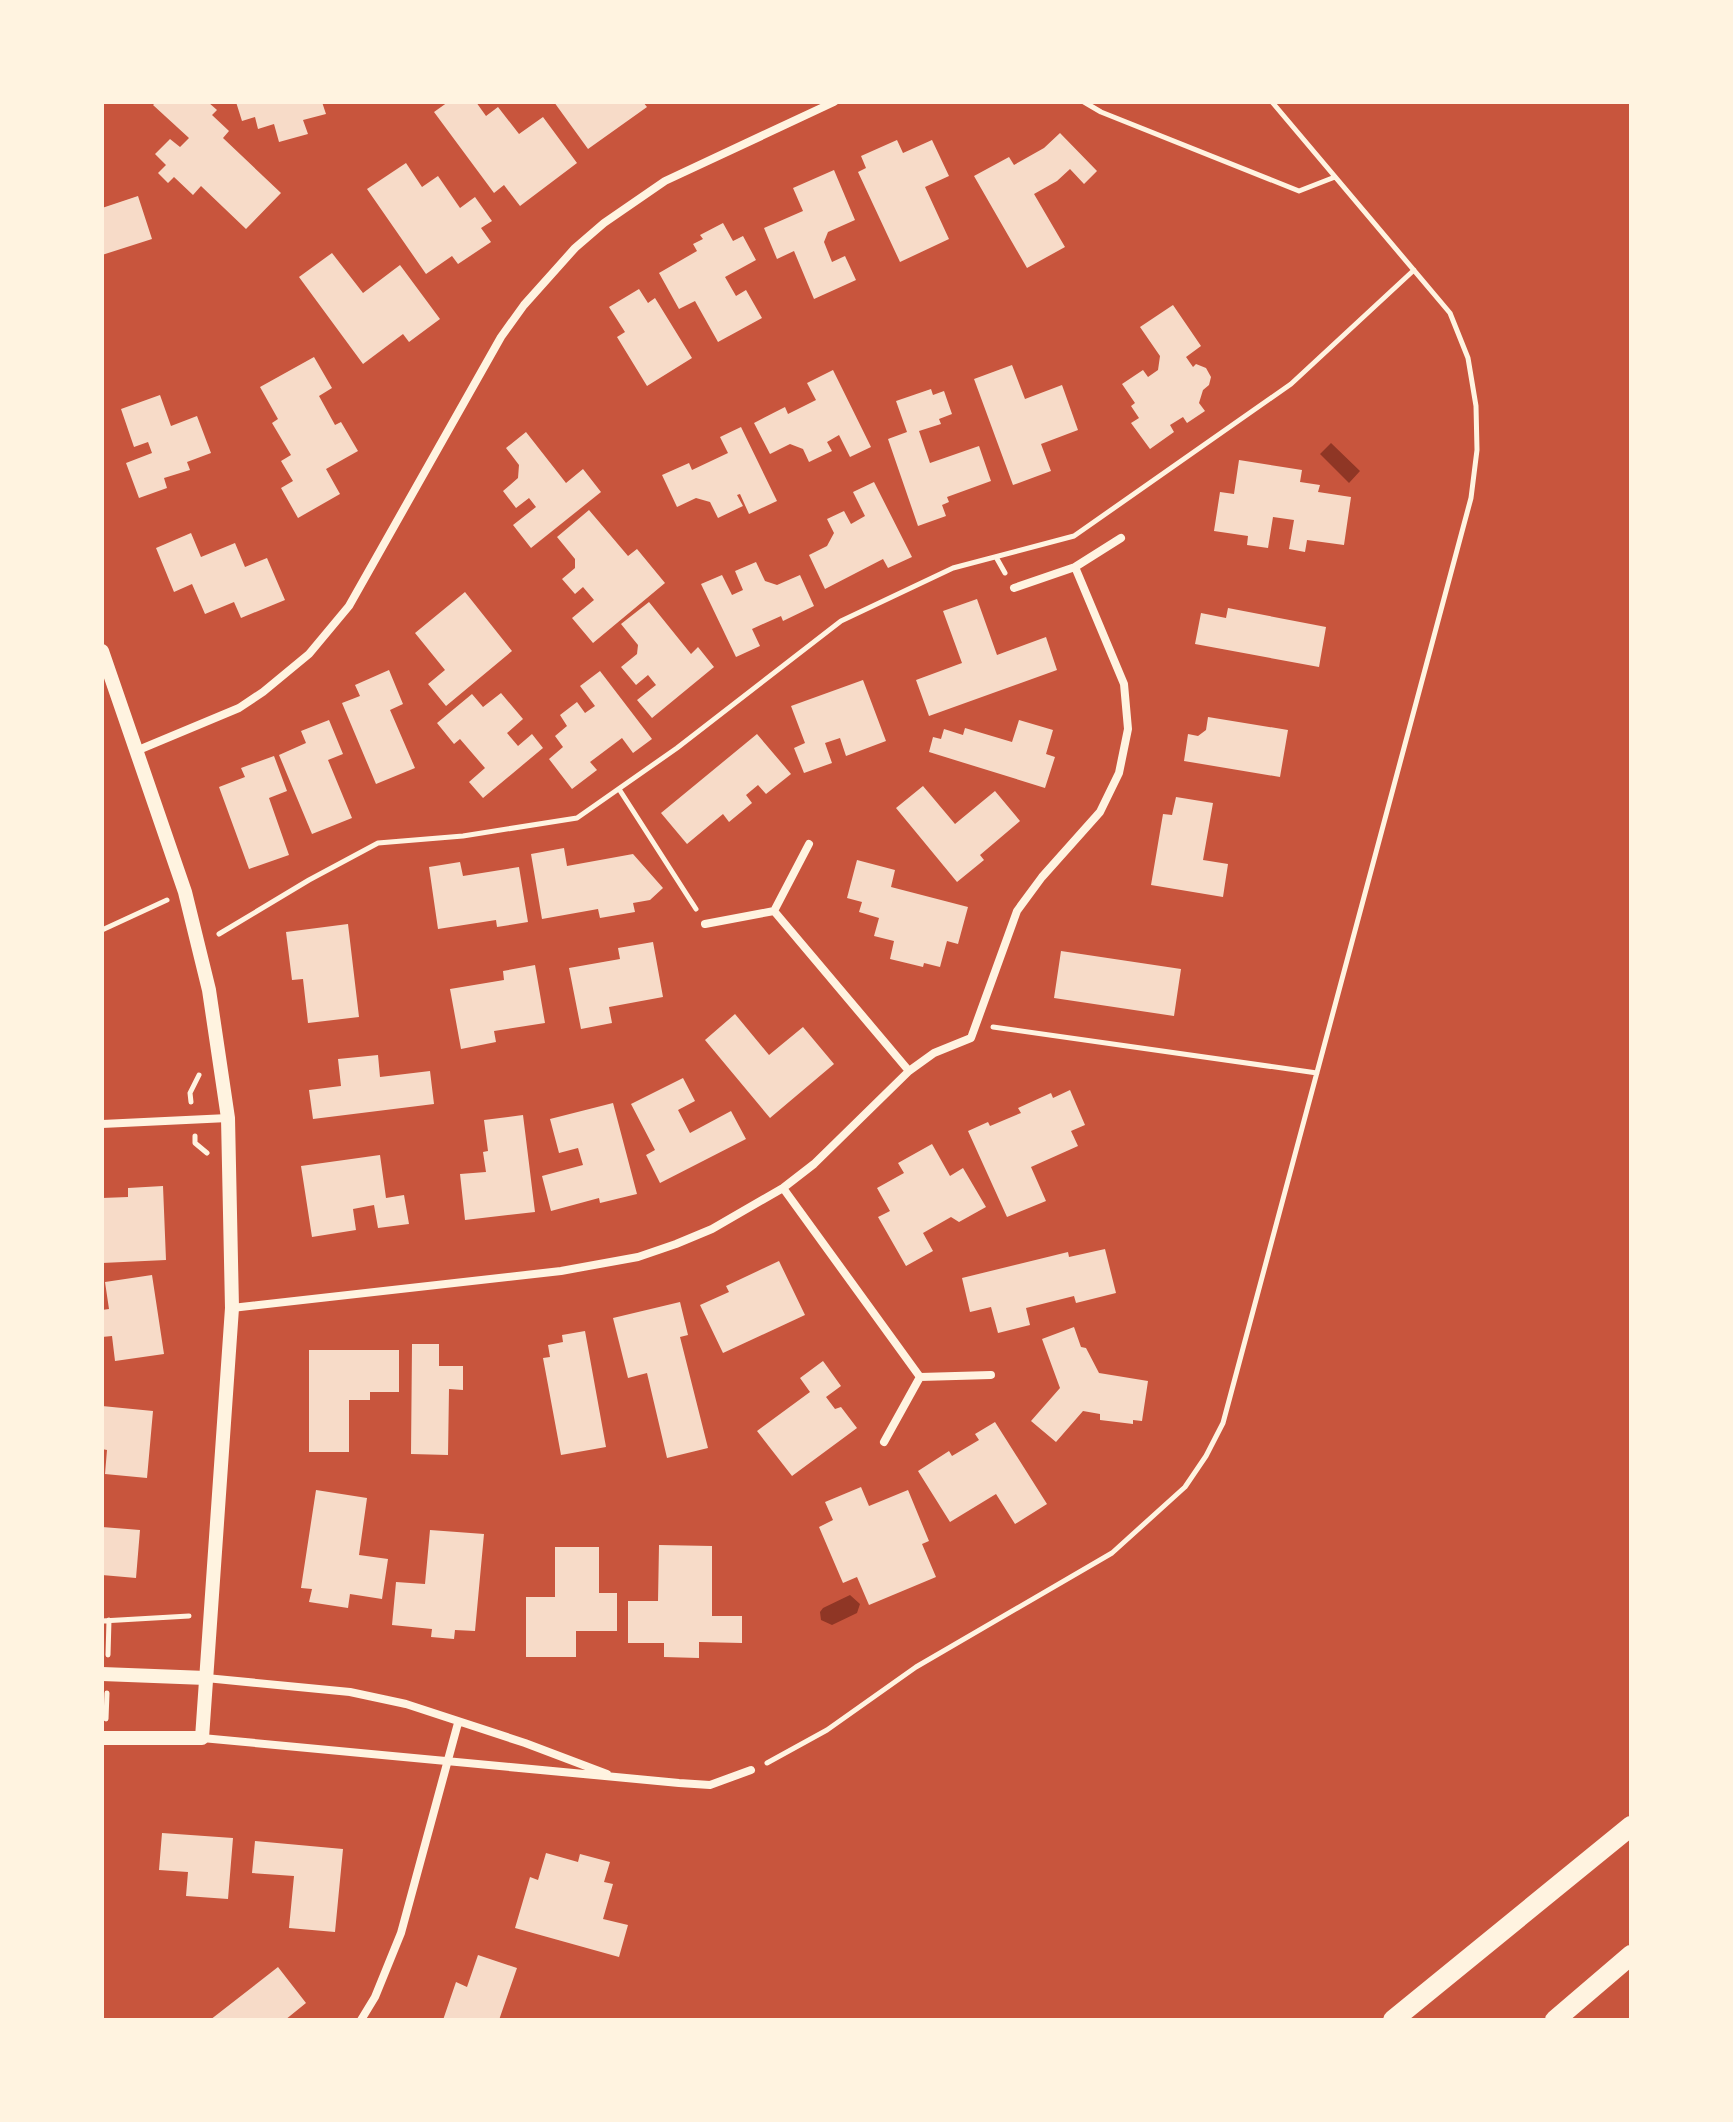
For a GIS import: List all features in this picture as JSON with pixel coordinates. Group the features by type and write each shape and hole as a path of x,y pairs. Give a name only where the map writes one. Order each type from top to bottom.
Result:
{"main road":[{"path":"1393,2020 1631,1826"},
{"path":"1555,2020 1631,1955"}],"street":[{"path":"136,751 239,708 309,654 349,606 501,337 524,305 575,248 604,223 665,181 834,102"},
{"path":"1014,588 1075,567 1121,538"},
{"path":"232,1308 561,1271 638,1257 712,1229 783,1188 814,1164 909,1071 934,1053 971,1038 1017,911 1042,877 1100,812 1119,773 1128,729 1124,684 1075,567"},
{"path":"102,651 185,892 209,990 228,1118 232,1308 202,1738"},
{"path":"774,911 809,844"},
{"path":"774,911 909,1071"},
{"path":"705,924 774,911"},
{"path":"102,1124 228,1118"},
{"path":"783,1188 920,1377"},
{"path":"920,1377 991,1375"},
{"path":"884,1442 920,1377"},
{"path":"102,1674 206,1678 350,1692 406,1704 619,1778"},
{"path":"361,2020 375,1997 401,1933 458,1723"},
{"path":"102,1738 202,1738 710,1785 751,1770"}],"path":[{"path":"1084,102 1101,112 1299,191 1335,177"},
{"path":"751,1770 789,1753 916,1667 1112,1553 1185,1487 1223,1423 1471,498 1477,450 1468,358 1450,313 1272,102"},
{"path":"198,946 378,843 463,836 577,818 677,748 841,621 953,568 1074,536 1291,384 1414,270"},
{"path":"619,789 705,924"},
{"path":"102,930 185,892"},
{"path":"975,1025 1317,1073"},
{"path":"102,1621 189,1616"}],"shaded area":[{"path":"1331,443 1360,471 1349,483 1320,454"},
{"path":"850,1595 860,1604 857,1613 832,1625 821,1620 823,1608"}],"building":[{"path":"156,102 208,102 217,110 212,115 229,131 223,138 281,193 246,229 201,186 193,195 174,177 168,183 158,173 166,165 155,154 170,139 180,147 189,138 153,105"},
{"path":"236,102 322,102 326,114 303,120 308,134 279,142 274,124 258,129 255,117 242,121"},
{"path":"448,102 476,102 486,116 498,107 519,134 543,117 577,163 520,206 504,185 494,193 434,112"},
{"path":"554,102 643,102 647,107 588,149"},
{"path":"1060,133 1097,171 1084,184 1070,169 1057,181 1034,194 1065,247 1027,268 974,176 1009,157 1014,165 1044,148"},
{"path":"897,140 903,153 932,140 949,176 925,187 949,239 900,262 858,172 866,168 861,156"},
{"path":"406,163 422,187 438,176 460,208 475,197 492,221 481,228 491,242 458,264 452,256 426,274 367,189"},
{"path":"834,170 855,220 828,232 824,242 832,262 845,256 856,280 814,299 794,251 777,259 764,228 803,211 793,188"},
{"path":"138,196 152,239 102,255 102,208"},
{"path":"723,223 733,241 743,236 756,260 725,277 736,296 746,290 762,318 718,342 695,301 679,309 659,273 697,251 693,244 703,239 700,235"},
{"path":"332,253 363,293 400,265 440,319 409,342 403,334 363,364 299,277"},
{"path":"639,289 648,303 655,298 692,358 647,386 617,337 625,332 609,307"},
{"path":"1173,305 1201,346 1186,357 1193,367 1196,364 1206,368 1211,377 1199,403 1205,411 1187,423 1183,417 1170,425 1174,432 1150,449 1131,423 1139,418 1131,406 1135,403 1122,384 1143,370 1148,377 1158,370 1160,356 1140,327"},
{"path":"314,357 332,388 319,396 335,425 341,422 358,451 326,469 340,494 298,518 281,488 293,481 281,461 291,455 272,423 278,419 260,387"},
{"path":"1012,365 1025,399 1062,385 1078,430 1041,444 1051,471 1013,485 974,379"},
{"path":"833,370 871,447 850,457 839,435 827,442 832,451 809,462 803,449 790,444 770,454 754,423 785,407 788,414 816,400 807,383"},
{"path":"931,389 933,395 944,391 952,414 939,419 941,424 919,431 930,463 979,446 991,481 947,497 949,502 942,505 946,516 918,526 888,439 907,432 896,401"},
{"path":"160,395 171,426 197,416 211,453 187,462 190,470 164,478 167,488 139,498 126,463 152,453 148,442 134,447 121,409"},
{"path":"741,427 777,501 749,514 740,494 737,495 743,506 718,518 710,502 696,498 677,507 662,475 689,463 692,470 728,453 720,437"},
{"path":"526,432 566,483 583,469 601,492 531,548 513,525 536,507 529,498 516,508 503,491 518,478 519,465 506,448"},
{"path":"1239,460 1302,470 1300,482 1320,485 1318,492 1351,497 1344,545 1307,540 1305,552 1289,549 1294,520 1273,517 1268,548 1247,545 1248,536 1214,531 1220,492 1234,494"},
{"path":"874,482 912,557 888,568 883,559 825,589 809,555 827,546 834,533 827,519 844,511 851,524 865,516 853,492"},
{"path":"589,510 628,556 637,549 665,583 593,643 572,618 594,600 583,587 575,594 562,579 575,568 575,559 557,537"},
{"path":"191,533 201,557 235,543 245,567 267,558 285,600 241,618 234,602 205,614 192,584 174,592 156,548"},
{"path":"756,562 765,581 777,585 800,575 814,606 783,621 781,616 752,629 760,646 736,657 701,584 722,575 732,595 743,590 735,571"},
{"path":"465,592 512,651 446,706 428,684 445,670 415,633"},
{"path":"977,599 997,655 1046,637 1057,670 929,716 916,680 962,663 943,611"},
{"path":"649,602 691,654 698,647 714,667 652,718 637,700 656,685 648,675 636,685 621,667 637,654 638,645 621,624"},
{"path":"1228,608 1326,627 1319,667 1195,644 1201,613 1226,618"},
{"path":"389,670 403,704 390,710 415,768 376,784 342,703 360,696 355,685"},
{"path":"600,671 652,739 633,753 622,738 590,762 597,770 572,789 549,759 563,747 555,736 567,726 560,715 577,702 585,713 595,706 580,686"},
{"path":"863,680 886,741 846,756 840,738 825,743 832,763 804,773 794,748 805,743 791,706"},
{"path":"501,693 523,719 507,733 518,746 532,734 543,748 483,798 469,782 485,768 460,739 454,744 437,723 472,694 483,707"},
{"path":"1208,717 1288,730 1280,777 1184,761 1188,734 1198,736 1206,730"},
{"path":"329,720 343,754 328,760 352,818 312,834 279,755 306,743 301,731"},
{"path":"1019,720 1053,730 1046,754 1055,757 1045,788 929,752 933,737 941,739 944,729 963,735 965,728 1012,742"},
{"path":"757,734 791,774 766,794 758,785 746,795 752,803 729,822 723,814 687,844 661,813"},
{"path":"274,756 287,791 269,798 289,855 249,869 219,787 245,777 241,768"},
{"path":"923,786 955,824 995,791 1020,821 980,855 984,860 957,882 896,808"},
{"path":"1176,797 1213,803 1203,860 1228,864 1223,897 1151,885 1163,814 1172,815"},
{"path":"564,848 567,866 633,854 663,888 650,900 633,903 635,912 600,918 598,909 542,919 531,854"},
{"path":"857,860 895,870 891,887 968,907 958,944 947,941 940,967 924,963 923,967 890,959 894,941 874,936 879,918 859,912 862,902 847,898"},
{"path":"460,862 463,876 519,867 528,922 497,927 496,920 438,929 429,867"},
{"path":"348,924 359,1017 308,1023 303,979 292,980 286,932"},
{"path":"653,942 663,997 609,1007 612,1023 581,1029 569,968 620,959 618,948"},
{"path":"1061,951 1181,969 1174,1016 1054,998"},
{"path":"535,965 545,1023 494,1031 496,1042 461,1049 450,989 504,980 503,971"},
{"path":"735,1014 769,1055 803,1027 834,1064 770,1118 705,1040"},
{"path":"378,1055 380,1077 430,1071 434,1104 313,1119 309,1090 341,1086 338,1059"},
{"path":"683,1078 695,1101 678,1110 690,1133 731,1111 746,1139 660,1183 646,1155 655,1150 631,1104"},
{"path":"1070,1090 1085,1125 1071,1131 1078,1146 1031,1167 1046,1201 1007,1217 968,1131 1021,1113 1018,1108 1051,1093 1053,1098"},
{"path":"613,1103 637,1194 600,1203 599,1198 551,1211 542,1176 583,1165 578,1148 559,1153 550,1119"},
{"path":"523,1115 535,1212 465,1220 460,1174 486,1172 483,1152 488,1151 484,1120"},
{"path":"932,1144 950,1176 963,1168 986,1207 959,1222 951,1217 923,1233 933,1251 906,1266 878,1217 890,1211 877,1188 904,1173 898,1163"},
{"path":"380,1155 386,1198 404,1195 409,1224 378,1228 374,1205 353,1209 356,1230 312,1237 301,1166"},
{"path":"163,1186 166,1260 102,1263 102,1198 128,1197 128,1188"},
{"path":"1105,1249 1116,1293 1076,1303 1074,1296 1026,1308 1030,1325 998,1333 991,1307 970,1312 962,1278 1068,1252 1069,1257"},
{"path":"779,1261 805,1315 723,1353 700,1305 729,1292 726,1286"},
{"path":"152,1275 164,1354 115,1361 112,1336 102,1337 102,1310 109,1309 105,1282"},
{"path":"680,1302 688,1335 680,1337 708,1448 667,1458 647,1373 628,1378 613,1318"},
{"path":"1074,1327 1081,1347 1086,1348 1099,1373 1148,1381 1142,1421 1133,1420 1133,1424 1100,1420 1100,1414 1083,1411 1056,1442 1031,1421 1060,1388 1042,1339"},
{"path":"585,1331 606,1447 561,1455 543,1358 550,1357 548,1345 563,1342 562,1335"},
{"path":"412,1344 439,1344 439,1366 463,1366 463,1390 449,1389 448,1455 411,1454"},
{"path":"309,1350 399,1350 399,1392 370,1392 370,1400 349,1400 349,1452 309,1452"},
{"path":"823,1361 841,1386 826,1397 835,1409 841,1407 857,1428 792,1476 757,1431 810,1392 800,1378"},
{"path":"102,1406 153,1411 147,1478 105,1474 107,1450 102,1449"},
{"path":"995,1422 1047,1504 1015,1524 996,1494 950,1522 918,1471 949,1451 952,1456 979,1440 975,1434"},
{"path":"861,1487 869,1506 908,1490 929,1541 922,1544 936,1577 869,1605 857,1577 843,1583 819,1527 833,1520 825,1502"},
{"path":"316,1490 367,1498 359,1555 388,1559 382,1599 350,1594 348,1608 309,1602 312,1589 301,1588"},
{"path":"102,1527 140,1530 136,1578 102,1575"},
{"path":"430,1530 484,1534 475,1631 455,1630 454,1639 431,1637 432,1629 392,1625 396,1582 425,1584"},
{"path":"659,1545 712,1546 712,1616 742,1616 742,1643 699,1642 699,1658 664,1657 664,1643 628,1643 628,1601 658,1601"},
{"path":"555,1547 599,1547 599,1593 617,1593 617,1631 576,1631 576,1657 526,1657 526,1597 555,1597"},
{"path":"162,1833 233,1838 228,1899 186,1896 188,1872 159,1870"},
{"path":"255,1841 343,1849 335,1932 289,1928 294,1876 252,1873"},
{"path":"546,1853 578,1862 580,1854 610,1862 604,1882 613,1884 603,1919 628,1925 619,1957 515,1928 530,1877 538,1880"},
{"path":"478,1955 517,1968 499,2020 443,2020 456,1982 467,1987"},
{"path":"278,1967 306,2003 285,2020 210,2020"}]}
